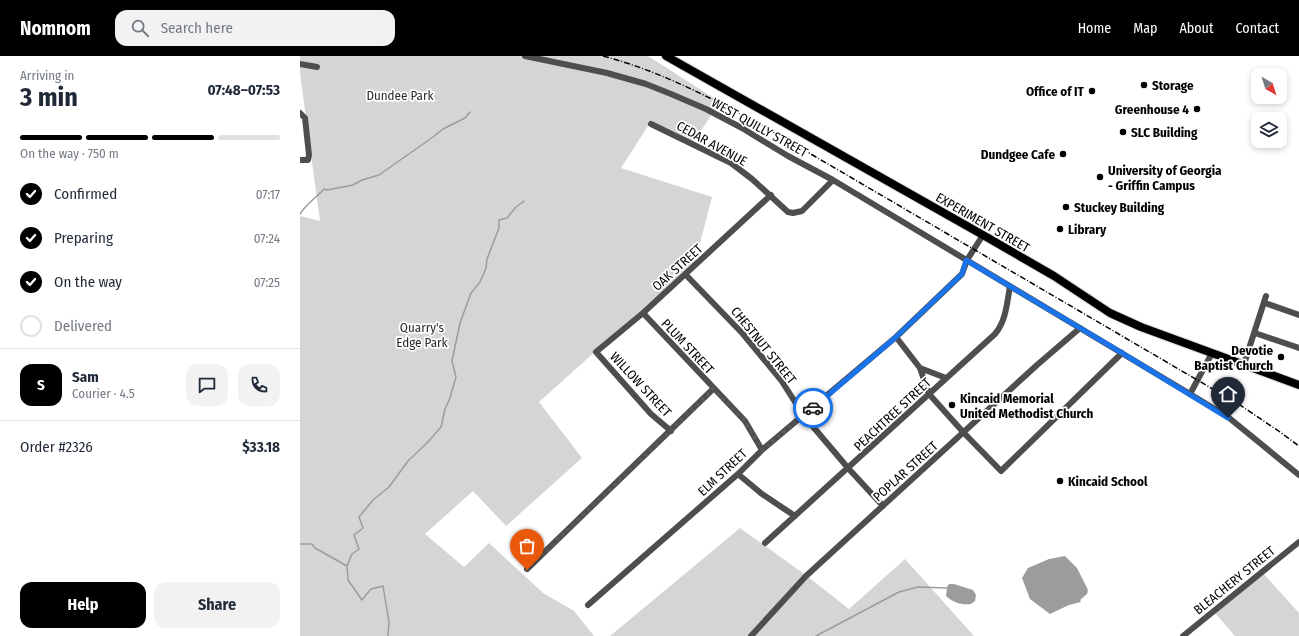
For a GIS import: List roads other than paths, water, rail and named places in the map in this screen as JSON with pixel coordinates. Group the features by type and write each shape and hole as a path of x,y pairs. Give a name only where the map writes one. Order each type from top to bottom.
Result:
{"main road":[{"name":"EXPERIMENT STREET","path":"666,56 1054,276 1110,313 1141,327 1299,385"}],"street":[{"name":"WEST QUILLY STREET","path":"525,56 607,73 646,84 706,109 742,128 788,156 833,180 1190,394 1228,418 1299,475"},
{"path":"300,64 317,67"},
{"path":"300,112 305,118 309,155 308,160 300,160"},
{"name":"CEDAR AVENUE","path":"651,124 730,163 771,195 788,212 793,213 802,211 833,180"},
{"name":"OAK STREET","path":"596,352 686,275 771,195"},
{"name":"ELM STREET","path":"588,605 738,474 762,450 896,337 962,274 966,260 983,235"},
{"name":"CHESTNUT STREET","path":"686,275 743,334 781,380 804,416 848,468 883,506"},
{"name":"PEACHTREE STREET","path":"765,543 930,394 1001,327 1010,286"},
{"path":"1244,364 1265,303 1266,296"},
{"path":"1265,303 1299,315"},
{"name":"PLUM STREET","path":"642,313 745,421 762,450"},
{"name":"POPLAR STREET","path":"751,636 806,576 1037,365 1080,328"},
{"path":"1255,333 1299,348"},
{"path":"896,337 920,368 930,394 964,433 1001,471 1122,353"},
{"name":"WILLOW STREET","path":"596,352 651,414 671,431"},
{"path":"1190,394 1212,353"},
{"path":"920,368 946,378"},
{"path":"527,570 713,389"},
{"path":"738,474 762,494 795,516"},
{"name":"BLEACHERY STREET","path":"1183,636 1299,542"}],"waterway":[{"path":"300,214 305,207 324,189 327,190 353,185 362,180 379,175 443,129 465,118 470,112"},
{"path":"347,566 352,554 359,549 354,535 363,528 359,517 373,500 389,487 408,461 441,427 445,409 456,377 452,361 460,323 471,293 480,282 486,268 487,259 499,228 499,220 507,218 516,207 524,201"},
{"path":"300,544 312,544 315,548 347,566"},
{"path":"347,566 348,580 362,600 371,589 383,586 389,622 388,636"},
{"path":"816,636 899,592 918,587 947,588"}],"railway":[{"path":"603,56 665,77 763,126 1240,405 1299,446"}],"place":[{"name":"Storage","path":"1144,85"},
{"name":"Office of IT","path":"1092,91"},
{"name":"Greenhouse 4","path":"1197,109"},
{"name":"SLC Building","path":"1123,132"},
{"name":"Dundgee Cafe","path":"1063,154"},
{"name":"University of Georgia - Griffin Campus","path":"1100,177"},
{"name":"Stuckey Building","path":"1066,207"},
{"name":"Library","path":"1060,229"},
{"name":"Devotie Baptist Church","path":"1281,357"},
{"name":"Kincaid Memorial United Methodist Church","path":"952,405"},
{"name":"Kincaid School","path":"1060,481"}],"park label":[{"name":"Dundee Park","path":"400,95"},
{"name":"Quarry's Edge Park","path":"422,334"}]}
